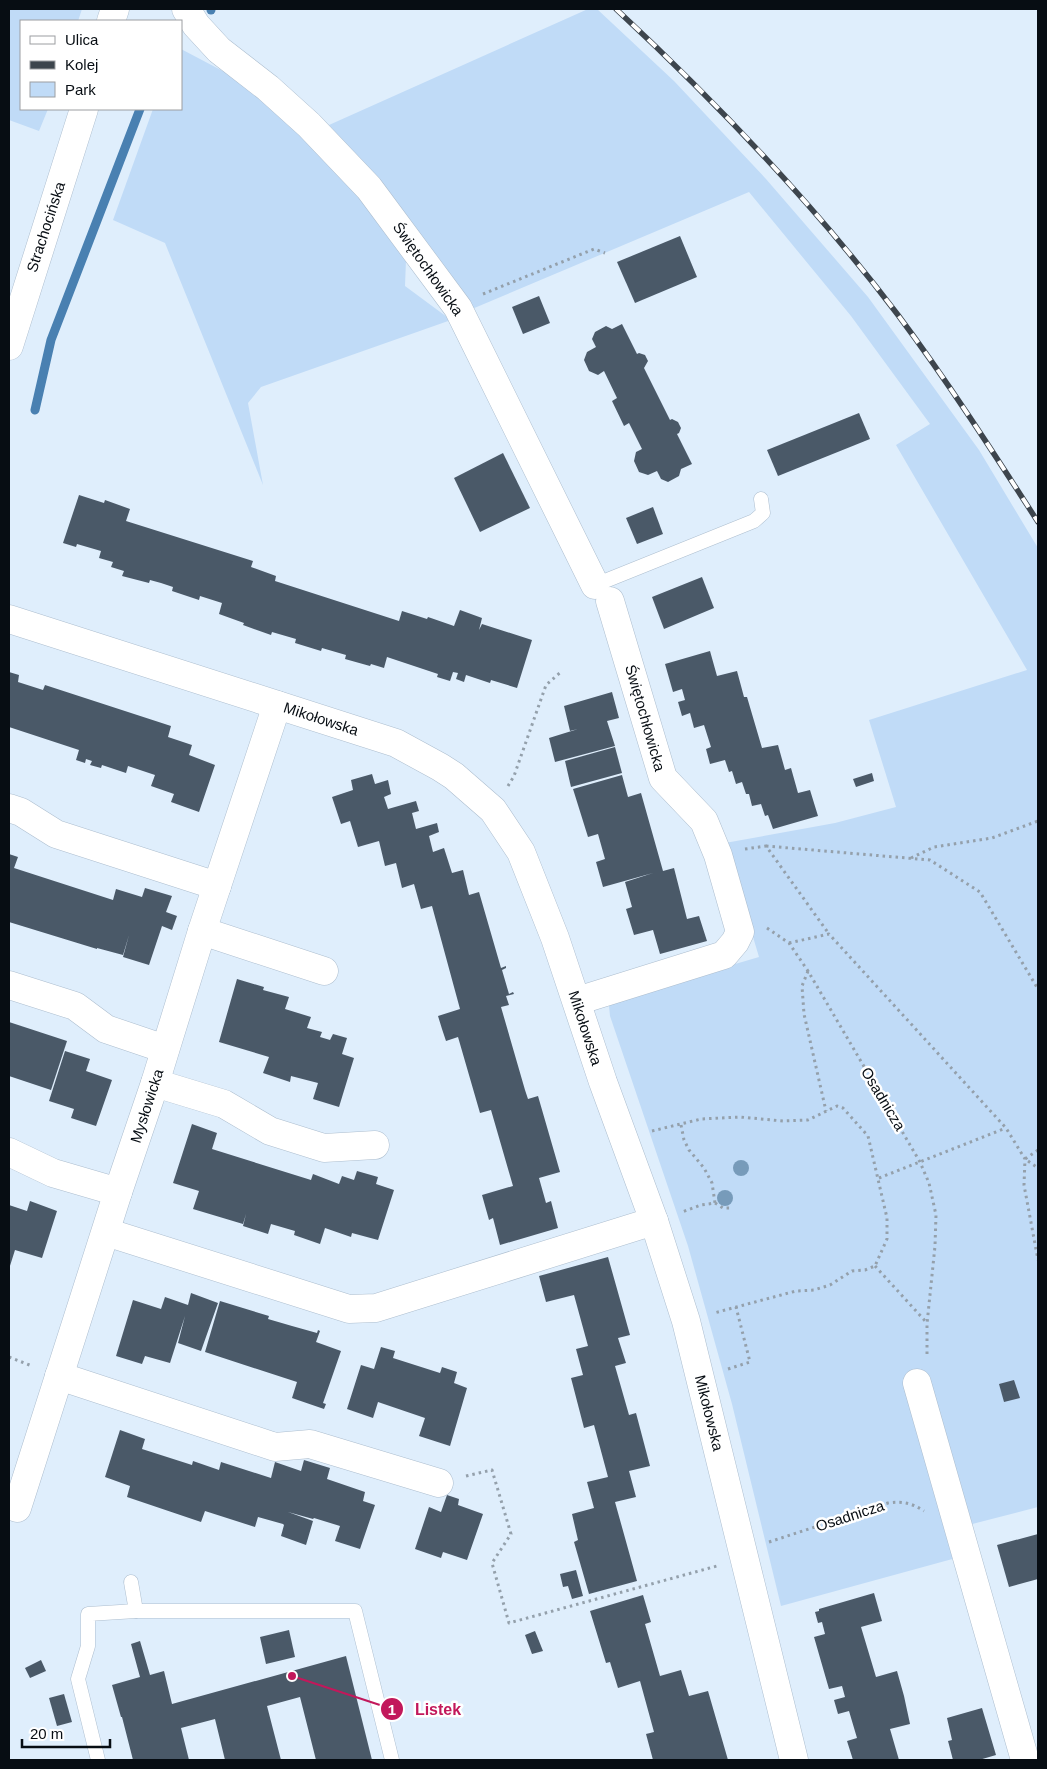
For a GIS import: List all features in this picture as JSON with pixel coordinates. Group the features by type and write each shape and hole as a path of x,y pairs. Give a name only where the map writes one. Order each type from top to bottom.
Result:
{"street":[{"name":"Świętochłowicka","path":"186,9 196,25 219,50 268,88 302,119 369,188 458,308 603,593 663,778 704,821 718,855 740,932"},
{"name":"Strachocińska","path":"9,346 84,110"},
{"name":"Mikołowska","path":"9,619 396,743 454,776 493,810 521,852 555,938 603,1082 654,1222 686,1321 794,1760"},
{"name":"Mysłowicka","path":"17,1508 118,1192 155,1083 202,930 277,705"},
{"path":"9,808 21,812 56,834 217,886"},
{"path":"202,930 324,971"},
{"path":"576,1001 724,955 735,942 740,932"},
{"path":"9,986 74,1006 106,1029 165,1049"},
{"path":"155,1083 224,1104 270,1131 324,1148 375,1145"},
{"path":"9,1152 53,1173 118,1192"},
{"path":"106,1232 348,1309 376,1308 654,1222"},
{"path":"59,1376 275,1447 310,1444 439,1484"},
{"path":"917,1383 1025,1760"}],"lane":[{"path":"603,593 754,521 763,513 761,499"},
{"path":"131,1582 136,1611"},
{"path":"98,1760 78,1679 88,1646 88,1614 136,1611 354,1611 392,1760"}],"path":[{"path":"458,308 464,302 594,248 606,253"},
{"path":"493,810 514,776 546,684 562,671"},
{"path":"911,858 934,847 992,838 1038,821"},
{"path":"766,846 829,934 1006,1128 1025,1159 1038,1168"},
{"path":"718,855 766,846 930,860 980,892 1038,989"},
{"name":"Osadnicza","path":"740,932 751,928 765,927 789,942 920,1162 929,1183 936,1215 935,1246 927,1324 875,1266"},
{"path":"789,942 829,934"},
{"path":"808,971 802,986 804,1014 826,1111"},
{"path":"625,1141 661,1128 701,1119 740,1117 783,1121 808,1120 837,1106 843,1108 868,1136 887,1218 887,1239 875,1266 865,1270 852,1271 830,1285 814,1290 796,1291 686,1321"},
{"path":"681,1125 684,1140 689,1150 704,1168 712,1183 715,1203"},
{"path":"879,1178 1006,1128"},
{"path":"1025,1159 1038,1150"},
{"path":"1025,1159 1024,1185 1038,1260"},
{"path":"654,1222 701,1205 715,1203 723,1208 732,1208"},
{"path":"700,1378 750,1362 736,1307"},
{"name":"Osadnicza","path":"439,1484 492,1470 511,1534 492,1563 509,1623 743,1554 888,1503 901,1501 911,1504 923,1510 927,1515"}],"green space":[{"path":"9,9 82,9 78,20 20,20 20,110 48,110 39,131 9,120"},
{"path":"588,9 597,9 674,81 766,179 868,297 979,450 1038,548 1038,1507 949,1530 956,1558 781,1606 732,1404 688,1246 610,1016 609,1006 620,998 759,957 725,843 835,823 896,807 869,720 1027,670 896,445 930,424 851,316 749,192 472,309 365,165 329,125"},
{"path":"182,50 236,78 282,115 367,205 406,260 405,286 451,320 261,387 248,403 263,485 165,243 113,220 153,110 182,110"}],"building":[{"path":"680,236 697,277 635,303 617,262"},
{"path":"539,296 550,323 523,334 512,307"},
{"path":"622,324 637,354 645,355 648,361 644,368 670,420 678,422 681,428 677,434 692,464 681,469 679,476 668,482 661,479 657,471 648,475 639,472 634,461 636,452 642,449 629,423 624,426 612,401 617,398 604,371 598,375 589,371 584,360 587,352 596,347 592,339 595,332 606,326 612,329"},
{"path":"859,413 870,439 778,476 767,450"},
{"path":"503,453 530,508 480,532 454,478"},
{"path":"79,495 104,503 105,500 130,509 126,521 253,561 251,567 276,576 275,581 399,621 402,611 454,626 460,610 482,618 479,630 482,624 532,640 517,688 491,680 490,683 466,675 464,682 456,679 458,673 453,672 450,681 437,677 438,674 387,657 384,668 345,659 346,655 322,648 321,651 295,643 296,639 272,632 271,635 243,625 244,623 219,614 222,603 200,596 199,600 172,591 173,587 150,580 149,583 122,576 124,571 111,567 113,562 99,558 101,551 77,544 76,547 63,543"},
{"path":"653,507 663,534 637,544 626,518"},
{"path":"702,577 714,608 664,629 652,597"},
{"path":"710,651 717,676 737,671 762,748 778,745 785,770 791,768 798,793 810,790 818,816 773,829 768,815 765,816 761,804 752,806 749,794 746,794 742,782 736,784 732,771 729,772 725,760 710,764 706,749 711,747 704,725 694,728 690,713 682,716 678,702 685,700 682,689 673,692 665,664"},
{"path":"9,672 19,675 18,682 43,690 45,685 171,726 168,737 192,745 189,755 215,765 199,812 171,802 174,794 151,786 155,775 128,766 126,773 102,765 101,768 90,765 92,761 86,759 85,763 76,760 79,750 9,727"},
{"path":"612,692 619,718 607,721 615,746 555,762 549,738 578,729 570,731 564,706"},
{"path":"615,747 622,773 571,787 565,761"},
{"path":"872,773 874,781 856,787 853,779"},
{"path":"372,774 375,784 388,780 391,794 384,797 388,809 416,801 419,811 412,813 416,829 437,823 439,832 429,836 433,852 444,848 452,873 463,870 469,895 479,892 501,968 506,966 502,970 509,994 513,992 514,994 506,996 509,1005 501,1007 525,1090 528,1099 538,1096 560,1172 539,1178 546,1203 551,1201 558,1228 500,1245 493,1218 489,1220 482,1195 513,1186 491,1110 480,1113 458,1037 446,1041 438,1016 460,1009 432,906 421,909 414,884 402,888 396,863 385,866 379,841 358,847 350,821 341,824 332,797 353,790 351,780"},
{"path":"622,775 628,797 641,793 663,871 674,868 687,919 699,916 707,941 660,954 653,930 634,935 626,909 632,907 625,882 653,873 603,887 596,862 605,859 598,834 588,837 573,789"},
{"path":"9,854 18,857 14,868 113,900 116,889 142,897 145,888 172,896 166,912 177,916 172,930 162,926 149,965 123,957 129,935 123,955 9,922"},
{"path":"237,979 264,987 263,990 289,997 285,1009 311,1017 307,1028 322,1032 320,1037 330,1040 333,1034 347,1038 342,1054 354,1058 339,1107 313,1099 318,1083 291,1076 290,1082 263,1073 269,1057 219,1042"},
{"path":"9,1022 67,1041 51,1090 9,1076"},
{"path":"65,1051 90,1059 86,1071 112,1080 96,1126 71,1118 74,1109 49,1101"},
{"path":"192,1124 217,1133 212,1149 311,1180 313,1174 339,1184 342,1176 354,1180 357,1171 378,1177 376,1184 394,1190 378,1240 352,1233 351,1237 325,1228 320,1244 294,1235 295,1231 271,1224 268,1234 243,1226 246,1214 243,1224 193,1209 199,1191 173,1183"},
{"path":"30,1201 57,1211 42,1258 15,1250 9,1269 9,1205 27,1211"},
{"path":"608,1257 630,1335 618,1338 626,1363 615,1366 629,1415 636,1413 650,1466 629,1471 636,1497 615,1502 637,1581 589,1594 574,1542 578,1540 572,1514 594,1508 587,1482 608,1477 594,1425 584,1428 571,1378 583,1375 576,1349 588,1346 574,1295 546,1302 539,1276"},
{"path":"191,1293 218,1303 201,1351 178,1343 185,1316 170,1363 145,1356 142,1364 116,1356 133,1300 161,1309 165,1297 188,1305"},
{"path":"220,1301 269,1316 268,1319 317,1333 318,1330 320,1331 316,1342 341,1351 323,1403 326,1404 324,1409 292,1398 297,1382 205,1352"},
{"path":"381,1347 395,1351 393,1358 440,1373 442,1367 457,1372 454,1383 467,1388 450,1446 419,1436 425,1418 378,1402 373,1418 347,1409 361,1365 374,1369"},
{"path":"1014,1380 1020,1398 1004,1402 999,1384"},
{"path":"120,1430 145,1439 142,1449 192,1465 193,1461 219,1470 221,1462 271,1478 275,1462 301,1471 304,1460 330,1468 327,1479 365,1492 363,1501 375,1505 360,1549 335,1541 340,1526 288,1512 313,1521 306,1545 281,1536 283,1524 258,1517 255,1527 205,1511 201,1522 127,1497 130,1486 105,1477"},
{"path":"447,1495 459,1499 458,1505 483,1514 467,1560 443,1552 441,1558 415,1549 429,1507 441,1512"},
{"path":"1038,1534 1038,1579 1009,1587 997,1545"},
{"path":"576,1570 583,1596 572,1599 568,1586 563,1587 560,1574"},
{"path":"874,1593 882,1621 861,1627 876,1677 897,1671 910,1724 890,1729 899,1760 853,1760 847,1741 857,1738 849,1711 838,1714 834,1700 845,1697 842,1686 829,1689 814,1637 825,1634 822,1622 818,1623 815,1612 819,1611 819,1609"},
{"path":"643,1595 651,1622 645,1624 660,1676 681,1670 689,1696 708,1691 728,1760 653,1760 646,1734 654,1732 640,1681 618,1688 610,1662 606,1663 590,1611"},
{"path":"289,1630 295,1657 266,1664 260,1637"},
{"path":"535,1631 543,1651 532,1654 525,1635"},
{"path":"140,1641 150,1675 164,1671 172,1704 346,1656 372,1760 316,1760 300,1697 267,1706 281,1760 225,1760 215,1719 181,1728 189,1760 133,1760 112,1685 140,1677 131,1644"},
{"path":"41,1660 46,1671 30,1678 25,1668"},
{"path":"64,1694 72,1722 57,1726 49,1698"},
{"path":"982,1708 996,1755 979,1760 953,1760 948,1741 952,1740 947,1718"}],"waterway":[{"path":"35,410 51,340 140,110"}],"railway":[{"path":"616,9 691,81 763,156 866,274 935,366 1038,522"}],"place":[{"name":"Listek","path":"292,1676"}]}
